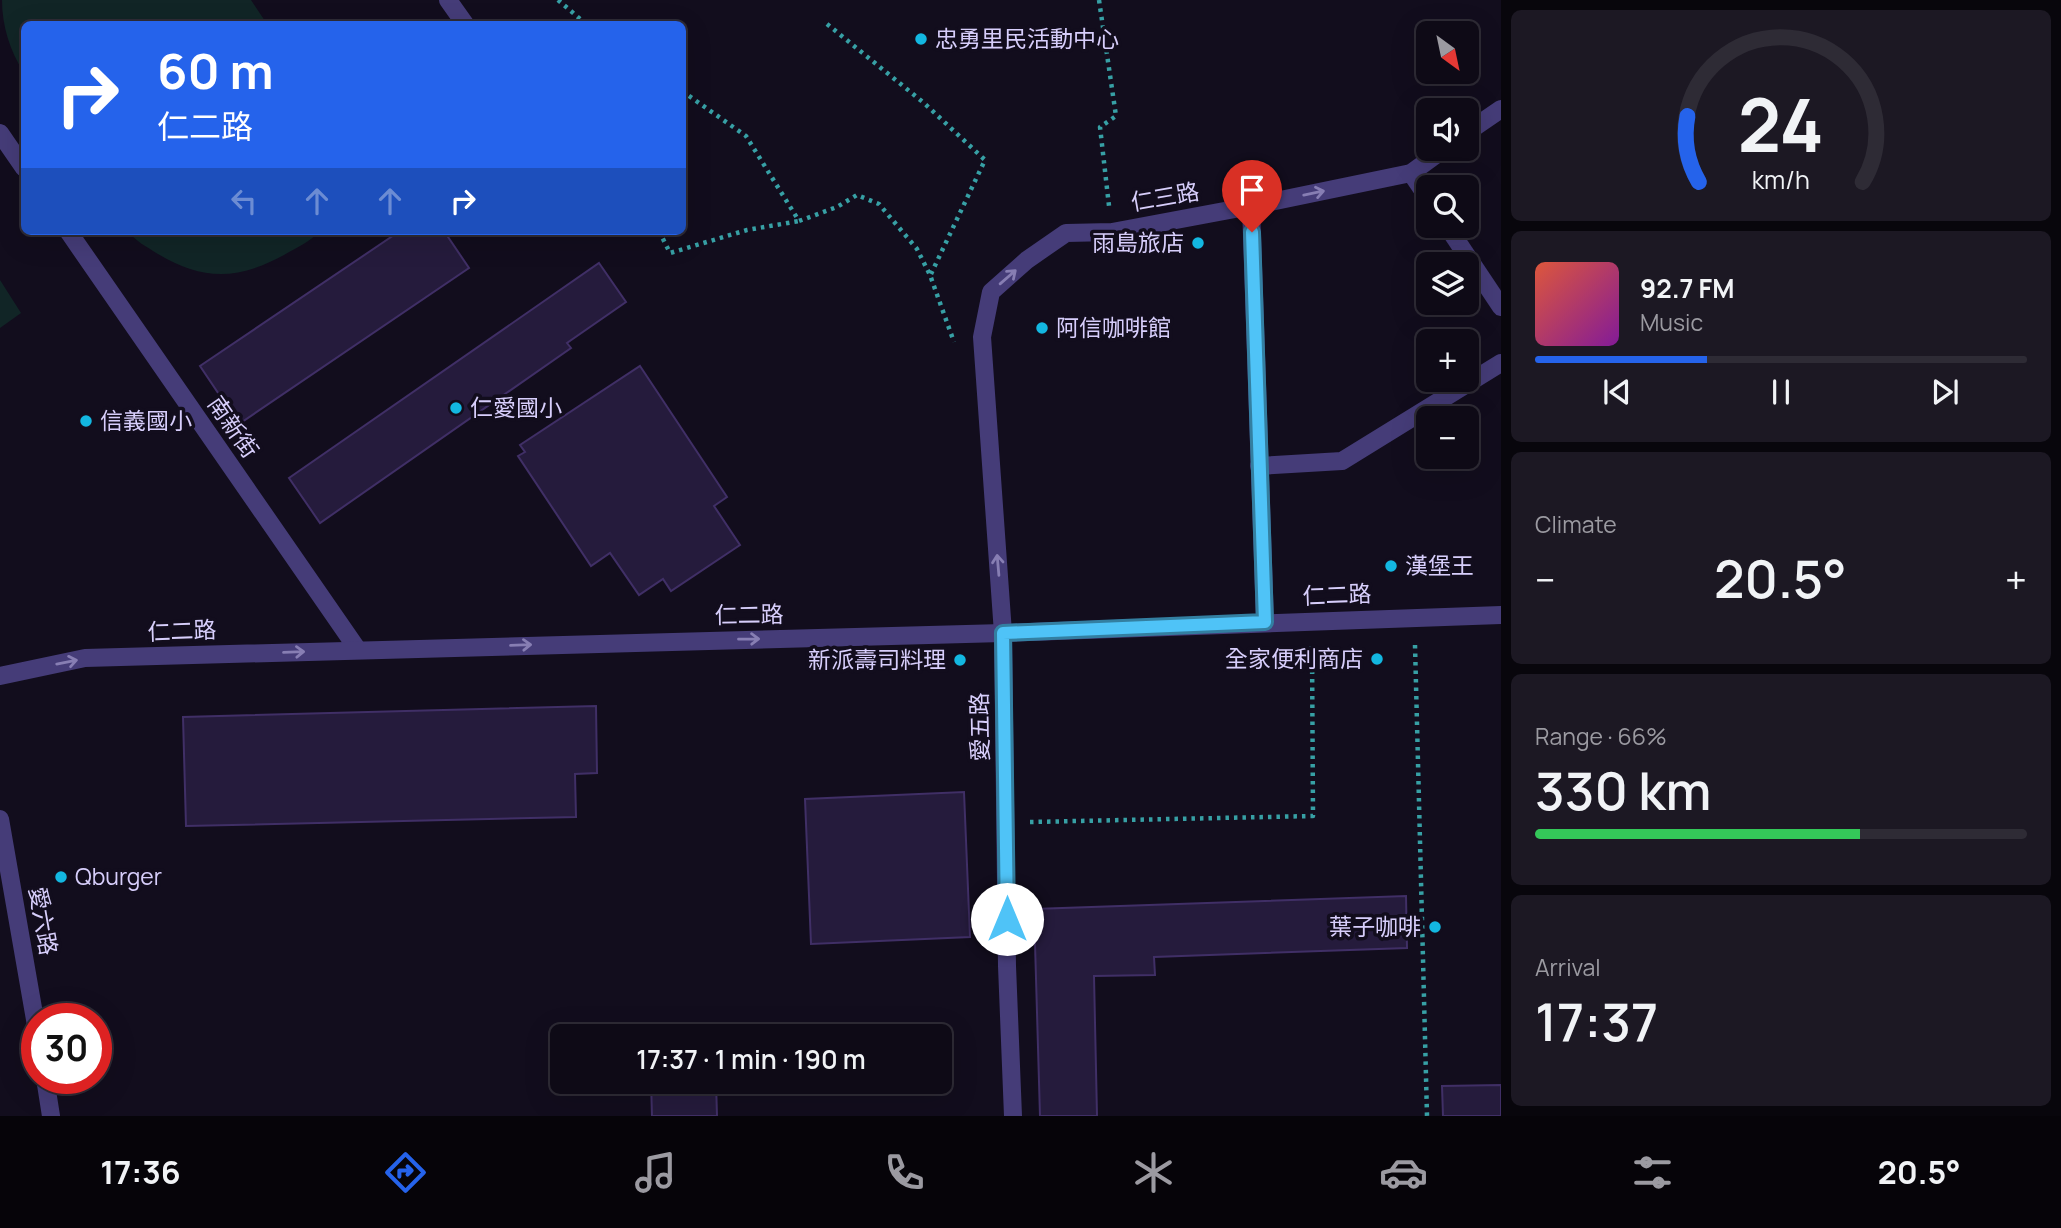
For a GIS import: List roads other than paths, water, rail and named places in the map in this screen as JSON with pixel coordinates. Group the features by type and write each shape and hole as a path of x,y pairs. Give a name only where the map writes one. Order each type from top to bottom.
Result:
{"street":[{"path":"447,0 464,21"},
{"path":"1479,124 1501,109"},
{"path":"0,132 21,164"},
{"name":"仁三路","path":"982,337 991,292 1027,260 1066,233 1112,232 1251,206 1411,173 1428,161"},
{"path":"1411,173 1416,180"},
{"path":"1251,206 1265,622"},
{"name":"南新街","path":"71,235 358,650"},
{"path":"1455,238 1501,307"},
{"name":"愛五路","path":"982,337 1003,633 1007,966 1013,1116"},
{"path":"1259,466 1342,461 1501,363"},
{"name":"仁二路","path":"0,676 85,658 1003,633 1501,615"},
{"name":"愛六路","path":"0,820 32,1003"},
{"path":"48,1094 51,1116"}],"place":[{"name":"忠勇里民活動中心","path":"921,39"},
{"name":"雨島旅店","path":"1198,243"},
{"name":"阿信咖啡館","path":"1042,328"},
{"name":"仁愛國小","path":"456,408"},
{"name":"信義國小","path":"86,421"},
{"name":"漢堡王","path":"1391,566"},
{"name":"全家便利商店","path":"1377,659"},
{"name":"新派壽司料理","path":"960,660"},
{"name":"Qburger","path":"61,877"},
{"name":"葉子咖啡","path":"1435,927"}]}
